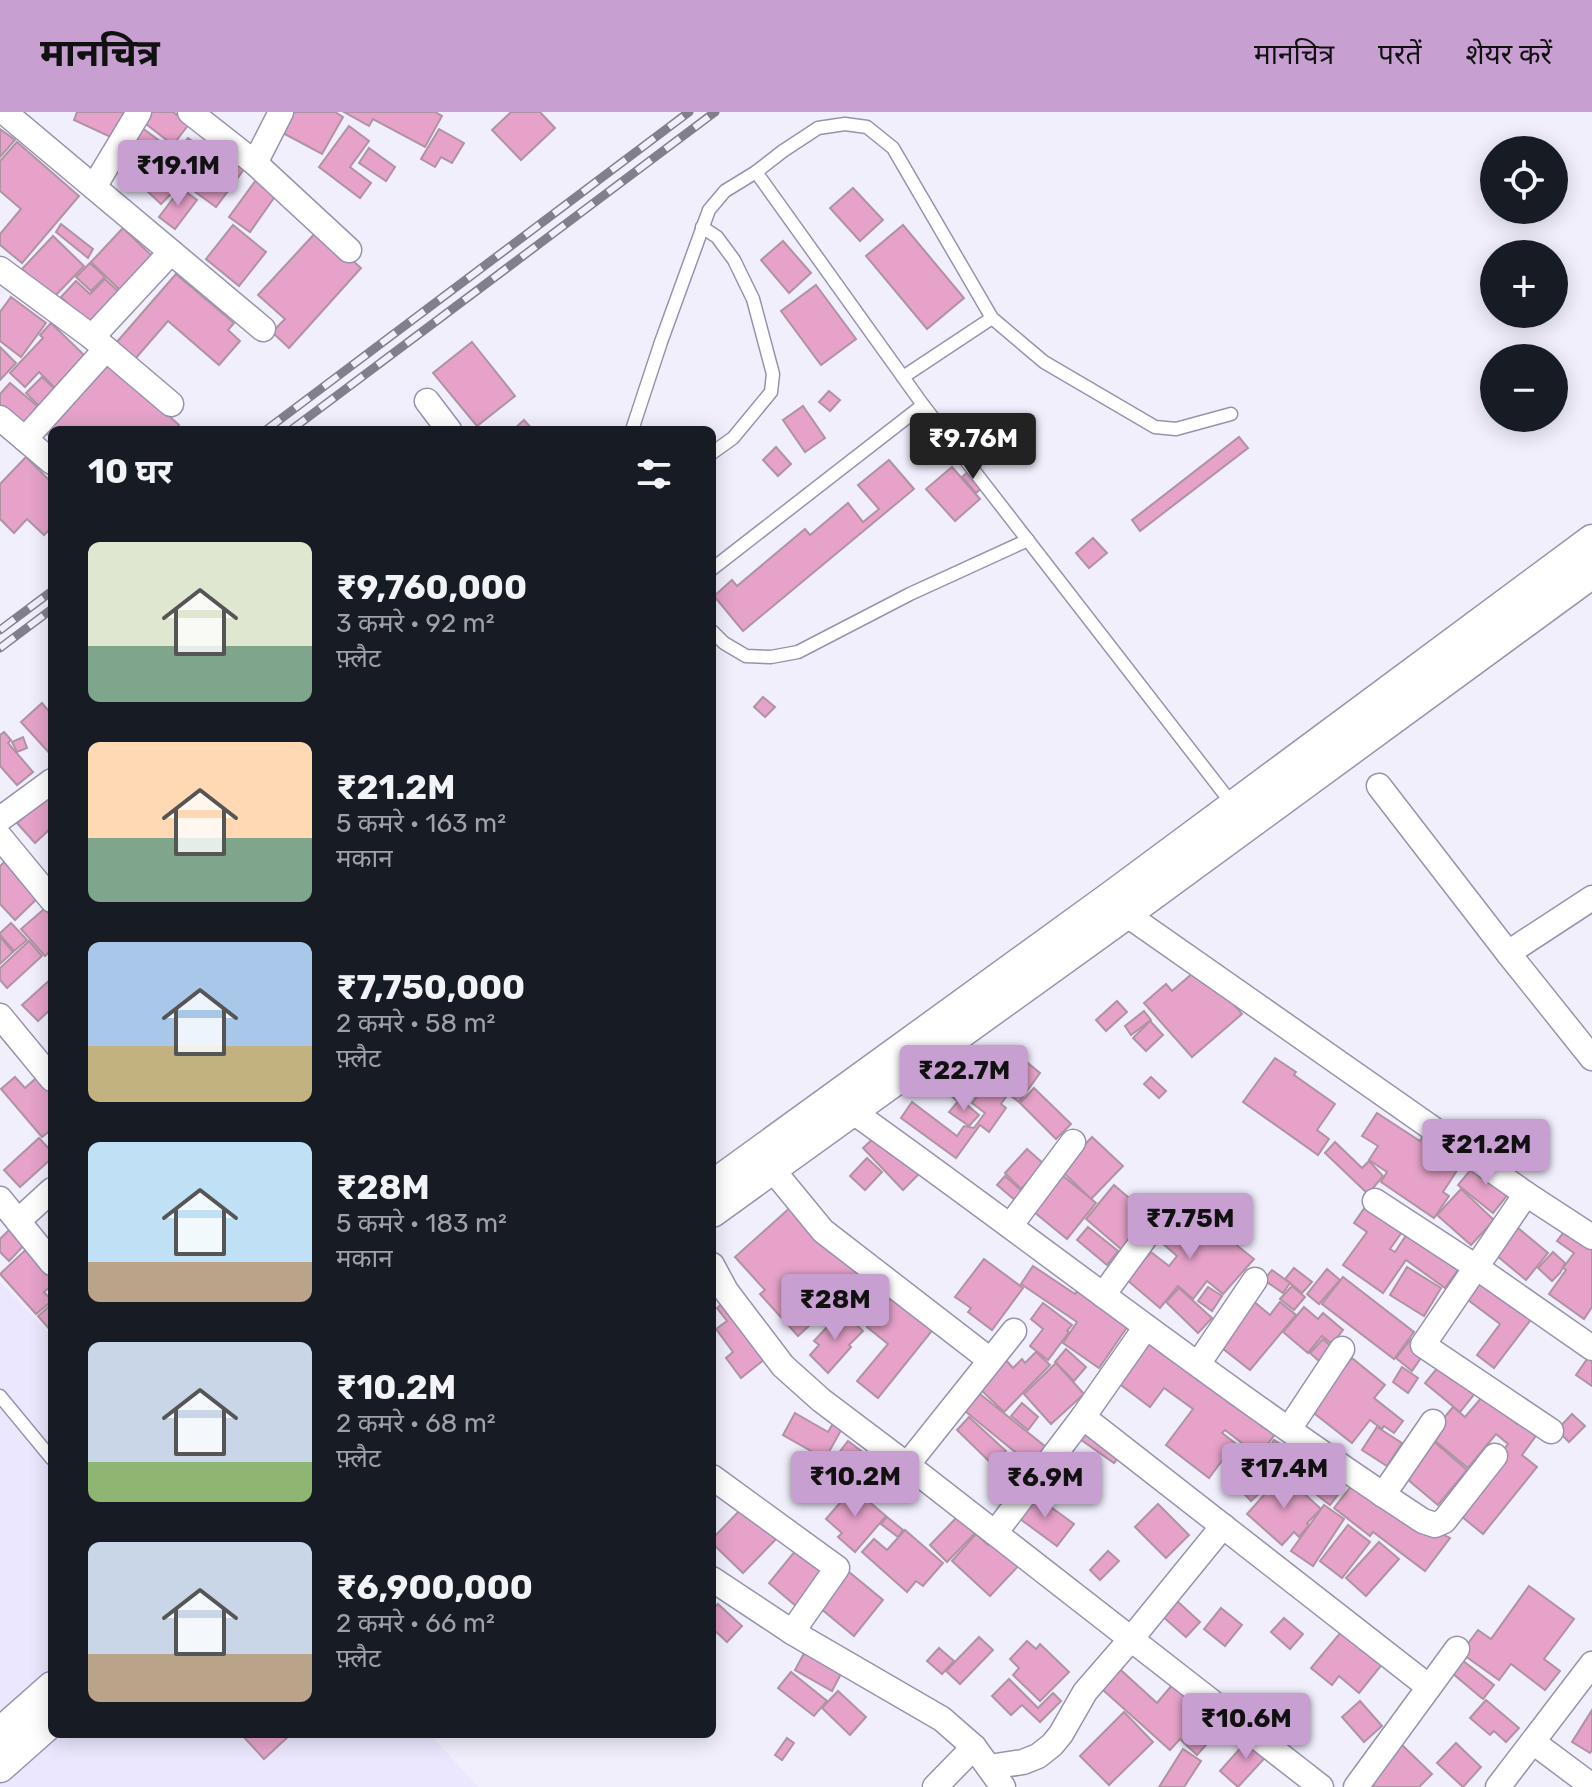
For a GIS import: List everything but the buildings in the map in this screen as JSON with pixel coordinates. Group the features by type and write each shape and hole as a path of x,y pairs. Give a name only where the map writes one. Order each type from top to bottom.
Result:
{"street":[{"path":"94,187 139,112"},
{"path":"190,112 255,163 349,250"},
{"path":"255,163 281,112"},
{"path":"8,113 263,329"},
{"path":"25,439 171,252"},
{"path":"3,280 99,343 171,404"},
{"path":"427,401 446,426"},
{"path":"0,418 48,459"},
{"path":"716,1209 852,1111 1239,816 1592,540"},
{"path":"1239,816 1592,573"},
{"path":"0,819 48,784"},
{"path":"1379,786 1592,1058"},
{"path":"0,837 48,895"},
{"path":"1508,953 1592,898"},
{"path":"716,1183 1119,905"},
{"path":"1119,905 1526,1194 1592,1237"},
{"path":"0,1016 48,1074"},
{"path":"852,1111 1146,1327 1423,1521 1435,1525 1444,1521 1495,1456"},
{"path":"1010,1226 1073,1142"},
{"path":"772,1169 823,1231 990,1360"},
{"path":"18,1221 48,1194"},
{"path":"1526,1194 1423,1345 1551,1431"},
{"path":"0,1199 48,1258"},
{"path":"1375,1201 1592,1348"},
{"path":"1103,1295 1163,1213"},
{"path":"716,1272 726,1291 783,1366 821,1400 1321,1787"},
{"path":"1198,1364 1255,1280"},
{"path":"995,1533 1146,1327"},
{"path":"907,1465 1014,1331"},
{"path":"1289,1429 1342,1349"},
{"path":"1083,1417 1429,1687"},
{"path":"1383,1495 1433,1422"},
{"path":"716,1480 837,1568 792,1632"},
{"path":"716,1582 792,1632 942,1719 974,1747 996,1777 1038,1756 1052,1745 1085,1692 1223,1526"},
{"path":"1356,1787 1457,1649"},
{"path":"1498,1787 1592,1664"},
{"path":"0,1733 48,1691"},
{"path":"0,1767 48,1725"},
{"path":"1533,1742 1592,1786"},
{"path":"935,1787 974,1747"}],"lane":[{"path":"633,426 709,210 725,191 818,128 845,124 867,127 893,148 992,318 1044,362 1155,427 1176,429 1231,414"},
{"path":"756,172 923,405 1239,816"},
{"path":"702,227 717,237 734,260 753,299 773,374 771,392 733,438 716,450"},
{"path":"903,377 992,318"},
{"path":"716,566 923,405"},
{"path":"716,635 746,656 771,657 798,652 910,594 1028,540"},
{"path":"0,1396 48,1454"}],"shaded area":[{"path":"0,1282 48,1332 48,1738 434,1738 478,1787 0,1787"}],"railway":[{"path":"271,426 689,112"},
{"path":"296,426 715,112"},
{"path":"0,630 48,594"},
{"path":"0,648 48,612"}]}
